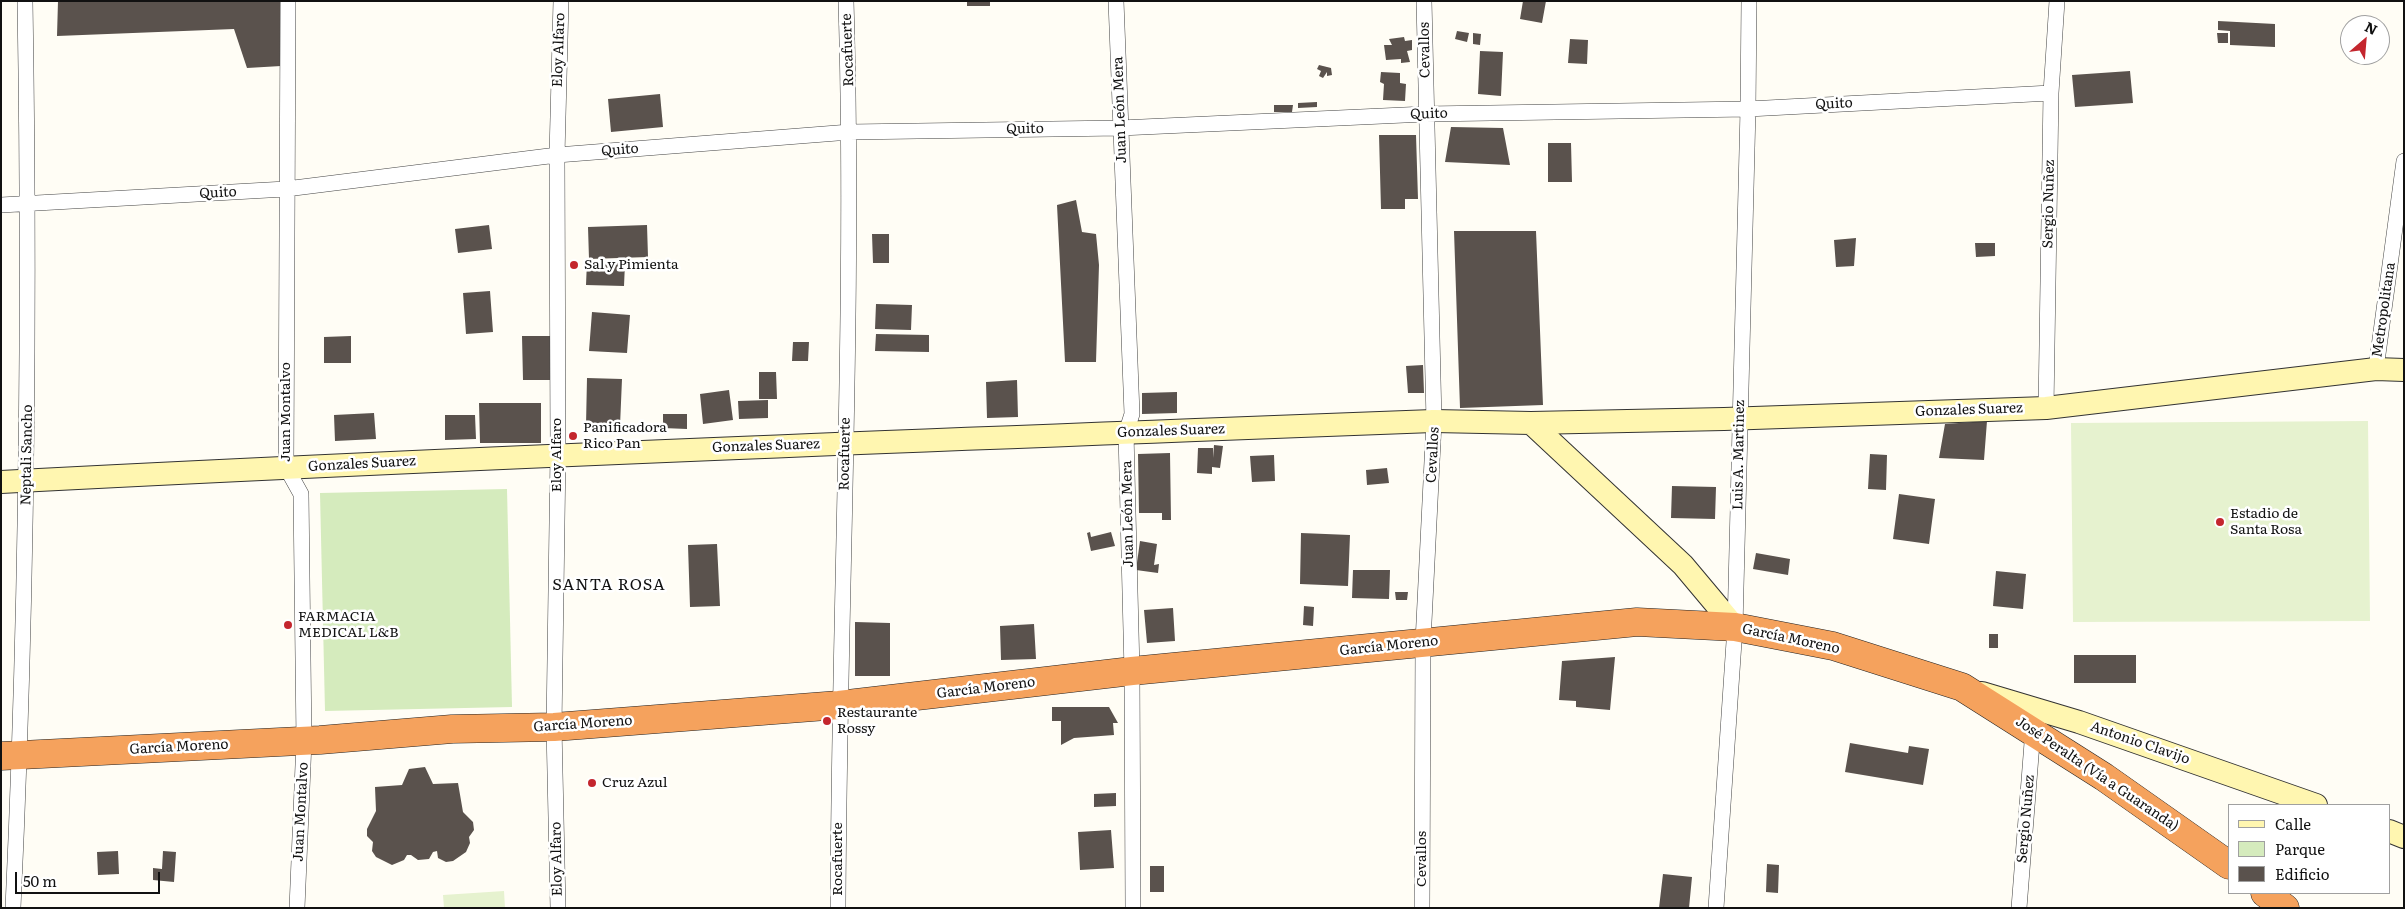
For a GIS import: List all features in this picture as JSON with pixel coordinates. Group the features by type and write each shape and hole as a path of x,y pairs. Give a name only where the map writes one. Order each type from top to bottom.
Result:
{"highway":[{"name":"García Moreno","path":"11,756 304,741 452,729 554,727 839,705 1132,672 1637,622 1736,627 1833,646 1962,687"},
{"name":"José Peralta (Vía a Guaranda)","path":"1962,687 2033,730 2104,777 2228,864"},
{"path":"2266,894 2285,908"}],"street":[{"name":"Neptali Sancho","path":"13,908 11,756 27,480 28,203 25,1"},
{"name":"Juan Montalvo","path":"288,1 286,467 301,494 304,741 296,908"},
{"name":"Eloy Alfaro","path":"558,908 554,727 558,454 556,155 561,1"},
{"name":"Rocafuerte","path":"838,908 839,705 850,132 846,1"},
{"name":"Juan León Mera","path":"1116,1 1132,414 1126,433 1132,672 1133,908"},
{"name":"Cevallos","path":"1422,908 1422,642 1434,421 1424,1"},
{"name":"Luis A. Martinez","path":"1716,908 1736,627 1749,1"},
{"name":"Sergio Nuñez","path":"2046,408 2051,93 2057,1"},
{"name":"Quito","path":"1,205 286,189 556,155 850,132 1120,128 1426,114 1748,109 2051,93"},
{"name":"Metropolitana","path":"2376,369 2404,161"},
{"name":"Gonzales Suarez","path":"1,482 558,454 1434,421 1531,423 1740,419 2046,408 2376,369 2404,370"},
{"path":"1531,423 1683,565 1736,627"},
{"name":"Antonio Clavijo","path":"1962,687 2079,722 2313,804"},
{"name":"Sergio Nuñez","path":"2019,908 2033,730"},
{"path":"2390,831 2404,837"}],"green space":[{"name":"Estadio de Santa Rosa","path":"2368,421 2370,621 2073,622 2071,423"},
{"path":"507,489 512,707 325,711 320,493"},
{"path":"504,891 505,908 444,908 443,895"}],"building":[{"path":"58,1 282,1 281,66 247,68 234,29 57,36"},
{"path":"967,1 990,1 990,6 967,6"},
{"path":"1523,1 1546,1 1542,23 1520,19"},
{"path":"2218,21 2275,24 2275,47 2230,45 2230,31 2218,30"},
{"path":"1457,31 1469,33 1467,42 1455,39"},
{"path":"1473,33 1481,34 1480,45 1473,44"},
{"path":"2217,33 2228,33 2228,43 2218,43"},
{"path":"1404,37 1405,41 1412,40 1412,50 1407,51 1410,62 1401,63 1401,59 1386,60 1384,45 1392,45 1389,39"},
{"path":"1570,39 1588,40 1587,64 1568,63"},
{"path":"1480,51 1503,52 1501,96 1478,94"},
{"path":"1319,65 1331,68 1332,75 1327,76 1327,72 1323,78 1319,76 1321,71 1317,69"},
{"path":"2130,71 2133,103 2075,107 2072,75"},
{"path":"1381,72 1400,73 1400,83 1406,84 1405,101 1383,100 1384,84 1380,82"},
{"path":"660,94 663,127 611,132 608,99"},
{"path":"1317,102 1317,107 1298,108 1298,103"},
{"path":"1274,105 1293,105 1292,112 1274,112"},
{"path":"1451,127 1503,128 1510,165 1445,162"},
{"path":"1379,135 1416,135 1418,199 1405,199 1405,209 1381,209"},
{"path":"1548,143 1571,143 1572,182 1548,182"},
{"path":"1076,200 1082,232 1096,234 1099,265 1096,362 1065,362 1057,205"},
{"path":"489,225 492,249 458,253 455,229"},
{"path":"647,225 648,257 589,259 588,227"},
{"path":"1454,231 1536,231 1543,405 1460,408"},
{"path":"872,234 889,234 889,263 873,263"},
{"path":"1856,238 1854,266 1836,267 1834,240"},
{"path":"1975,243 1995,243 1995,256 1976,257"},
{"path":"587,261 625,263 624,286 586,285"},
{"path":"490,291 493,332 466,334 463,293"},
{"path":"876,304 912,305 911,330 875,329"},
{"path":"592,312 630,315 627,353 589,351"},
{"path":"876,334 929,335 929,352 875,351"},
{"path":"351,336 351,363 324,363 324,337"},
{"path":"522,336 550,336 550,380 523,380"},
{"path":"793,342 809,342 808,361 792,361"},
{"path":"1423,365 1424,393 1408,393 1406,366"},
{"path":"759,372 776,372 777,399 759,399"},
{"path":"587,378 622,379 620,426 586,425"},
{"path":"1017,380 1018,417 987,418 986,382"},
{"path":"729,390 733,420 703,424 700,394"},
{"path":"1177,392 1177,413 1142,414 1142,393"},
{"path":"768,400 768,418 739,419 738,401"},
{"path":"479,403 541,403 541,443 480,443"},
{"path":"374,413 376,439 335,441 334,415"},
{"path":"663,414 687,414 687,429 663,428"},
{"path":"445,415 475,415 476,439 445,440"},
{"path":"1987,421 1984,460 1939,458 1945,424"},
{"path":"1214,445 1223,446 1220,468 1212,467 1212,474 1197,473 1198,448 1213,448 1213,458"},
{"path":"1170,453 1171,520 1162,520 1162,513 1139,513 1138,454"},
{"path":"1870,454 1887,455 1886,490 1868,489"},
{"path":"1274,455 1275,481 1252,482 1250,456"},
{"path":"1387,468 1389,483 1367,485 1366,470"},
{"path":"1672,486 1716,487 1715,519 1671,518"},
{"path":"1899,494 1935,499 1929,544 1893,539"},
{"path":"1090,532 1091,537 1111,532 1115,546 1091,551 1087,533"},
{"path":"1301,533 1350,535 1348,586 1300,584"},
{"path":"1140,541 1157,544 1154,565 1159,564 1158,573 1136,570"},
{"path":"717,544 720,606 690,607 688,545"},
{"path":"1756,553 1790,559 1788,575 1753,569"},
{"path":"1353,570 1390,570 1389,599 1352,598"},
{"path":"1996,571 2026,574 2023,609 1993,606"},
{"path":"1395,592 1408,592 1407,600 1396,600"},
{"path":"1304,606 1314,607 1313,626 1303,625"},
{"path":"1173,608 1175,641 1147,643 1144,610"},
{"path":"855,622 890,623 890,676 855,676"},
{"path":"1034,624 1036,659 1001,660 1000,626"},
{"path":"1989,634 1998,634 1998,648 1989,648"},
{"path":"2074,655 2136,655 2136,683 2074,683"},
{"path":"1615,657 1610,710 1576,707 1576,701 1559,700 1562,661"},
{"path":"1052,707 1109,707 1118,723 1113,723 1114,735 1074,738 1061,745 1061,721 1052,721"},
{"path":"1850,743 1908,753 1909,746 1929,749 1923,785 1845,772"},
{"path":"425,767 433,784 458,783 463,812 473,822 474,830 469,837 470,843 466,852 453,861 446,862 438,858 437,851 433,852 429,859 418,860 411,855 407,855 404,860 392,865 376,857 372,851 373,842 367,836 367,829 376,811 375,787 402,785 409,769"},
{"path":"1116,793 1116,806 1094,807 1094,794"},
{"path":"1111,830 1114,868 1080,870 1078,832"},
{"path":"118,851 119,874 98,875 97,852"},
{"path":"163,851 176,852 174,882 153,880 153,868 162,869"},
{"path":"1767,864 1779,865 1778,893 1766,892"},
{"path":"1150,866 1164,866 1164,892 1150,892"},
{"path":"1663,874 1692,877 1689,908 1659,908"}],"place":[{"name":"Sal y Pimienta","path":"574,265"},
{"name":"Panificadora Rico Pan","path":"573,436"},
{"name":"Estadio de Santa Rosa","path":"2220,522"},
{"name":"FARMACIA MEDICAL L&B","path":"288,625"},
{"name":"Restaurante Rossy","path":"827,721"},
{"name":"Cruz Azul","path":"592,783"}],"district":[{"name":"SANTA ROSA","path":"609,585"}]}
